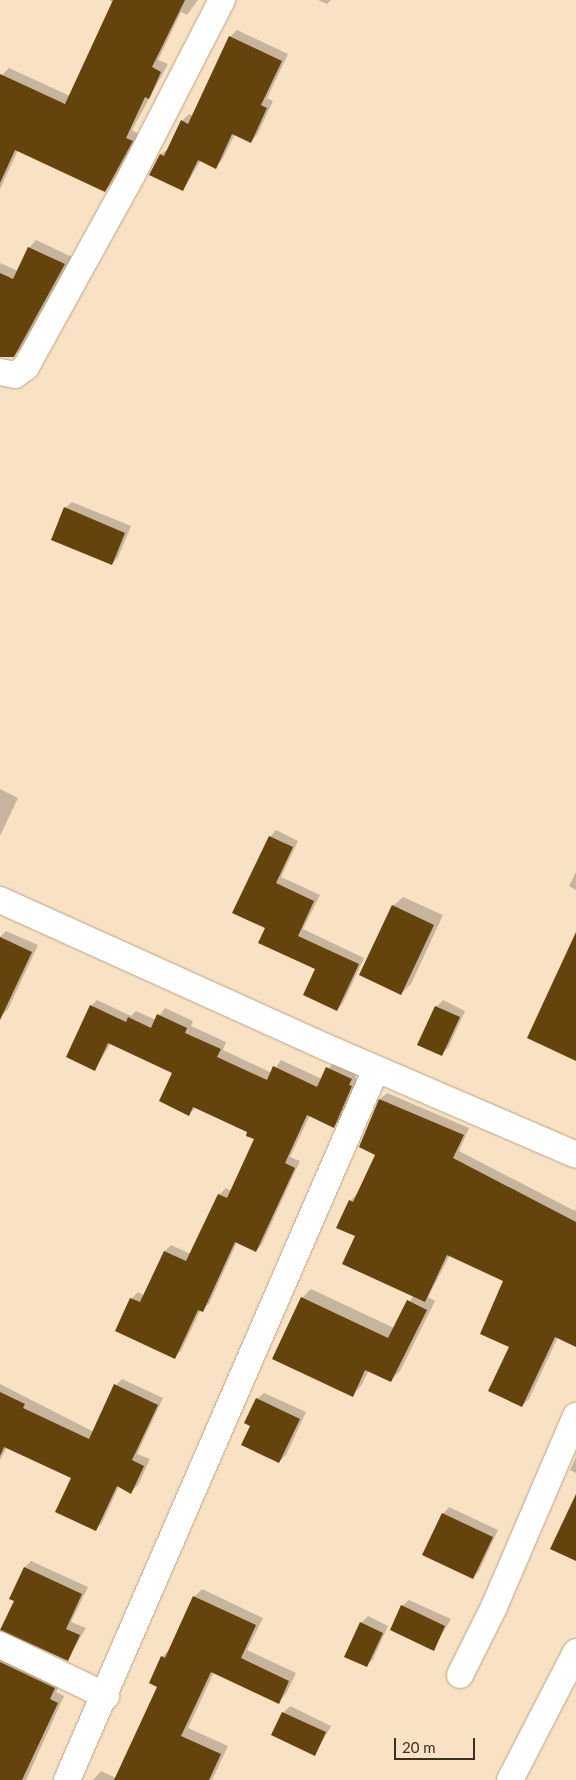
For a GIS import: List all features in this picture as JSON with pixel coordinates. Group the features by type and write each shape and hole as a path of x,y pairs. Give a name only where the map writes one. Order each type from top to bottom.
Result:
{"street":[{"path":"0,372 15,375 26,367 133,173 222,0"},
{"path":"0,900 376,1069 576,1154"},
{"path":"66,1780 106,1696 376,1069"},
{"path":"460,1675 494,1607 576,1416"},
{"path":"0,1645 106,1696"},
{"path":"510,1780 576,1652"}],"building":[{"path":"113,0 185,0 152,67 161,72 149,99 145,97 126,138 133,141 105,192 15,150 0,183 0,74 65,104"},
{"path":"229,36 282,61 261,105 267,108 251,143 232,134 216,169 198,160 183,191 149,175 160,154 164,156 181,120 188,124"},
{"path":"28,247 65,264 14,357 0,357 0,273 13,279"},
{"path":"64,507 125,533 112,565 51,540"},
{"path":"269,836 293,847 276,883 314,901 298,936 359,964 337,1011 303,995 315,969 258,943 265,928 232,913"},
{"path":"392,905 434,925 401,995 359,975"},
{"path":"576,932 576,1061 527,1038"},
{"path":"0,937 32,952 0,1020"},
{"path":"90,1005 126,1022 128,1017 151,1028 157,1014 187,1028 185,1033 221,1049 217,1057 267,1080 273,1066 317,1087 326,1067 352,1079 349,1085 352,1086 334,1128 307,1115 285,1163 295,1168 256,1252 235,1242 203,1312 198,1310 175,1359 115,1331 130,1298 140,1302 164,1251 186,1261 218,1194 227,1198 254,1139 246,1136 247,1132 193,1107 189,1116 159,1101 172,1073 108,1043 95,1071 66,1057"},
{"path":"435,1006 460,1017 442,1056 417,1045"},
{"path":"379,1099 464,1135 453,1158 576,1222 576,1347 555,1337 522,1407 488,1391 509,1347 480,1334 503,1281 447,1255 425,1302 342,1264 355,1236 336,1228 349,1200 353,1202 375,1155 359,1147"},
{"path":"301,1297 388,1338 407,1300 427,1310 391,1382 365,1370 353,1397 272,1359"},
{"path":"114,1384 158,1405 132,1460 144,1466 131,1494 117,1486 96,1531 55,1512 71,1478 4,1447 0,1456 0,1392 25,1404 23,1408 89,1439"},
{"path":"256,1398 300,1419 279,1463 241,1445 250,1426 244,1423"},
{"path":"576,1494 576,1561 550,1549"},
{"path":"442,1513 493,1537 473,1579 422,1555"},
{"path":"24,1567 82,1594 66,1629 80,1635 68,1661 0,1630 14,1601 9,1599"},
{"path":"193,1596 256,1625 241,1658 289,1681 279,1704 211,1672 181,1736 221,1754 209,1780 114,1780 157,1687 149,1683 161,1656 165,1658"},
{"path":"401,1605 445,1626 434,1651 390,1630"},
{"path":"360,1622 383,1633 367,1667 344,1657"},
{"path":"0,1662 55,1688 50,1699 58,1703 22,1780 0,1780"},
{"path":"282,1712 326,1732 315,1756 271,1735"}]}
